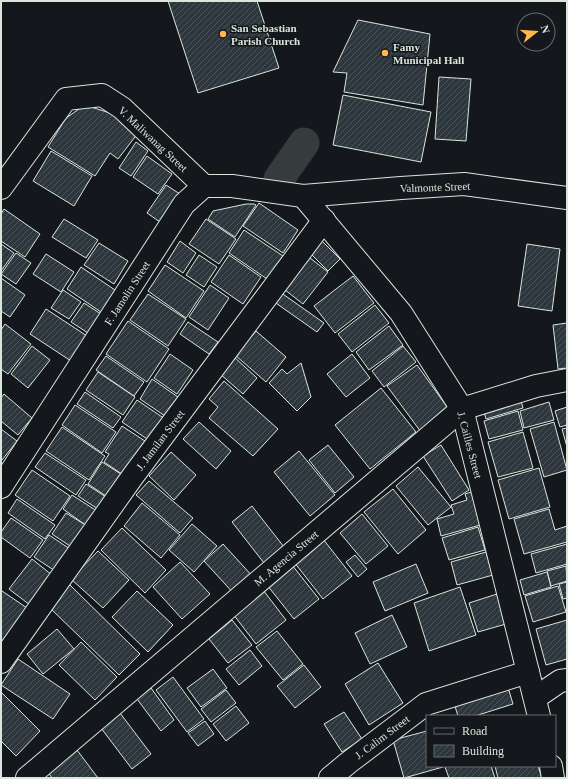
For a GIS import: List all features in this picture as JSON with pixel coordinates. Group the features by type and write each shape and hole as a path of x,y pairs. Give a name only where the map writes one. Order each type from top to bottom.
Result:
{"street":[{"name":"V. Maliwanag Street","path":"1,188 66,99 102,95 122,108 204,186"},
{"name":"Valmonte Street","path":"303,196 394,188 464,184 567,198"},
{"path":"204,186 232,186 303,196"},
{"name":"F. Jamolin Street","path":"1,487 184,204 204,186"},
{"name":"J. Cailles Street","path":"303,196 401,313 462,409 537,707"},
{"name":"J. Jamilan Street","path":"1,662 137,470 324,220"},
{"name":"M. Agencia Street","path":"27,778 462,409 536,386 567,380"},
{"name":"J. Calim Street","path":"330,778 426,704 528,672"},
{"path":"537,707 560,682 567,680"},
{"path":"551,767 554,778"}],"building":[{"name":"San Sebastian Parish Church","path":"168,1 257,1 279,68 198,93"},
{"name":"Famy Municipal Hall","path":"358,20 430,34 423,105 344,92 347,73 333,72"},
{"path":"439,77 471,79 466,141 435,139"},
{"path":"343,95 431,112 421,162 333,145"},
{"path":"85,105 119,116 138,133 118,159 110,153 95,176 48,147 66,118"},
{"path":"136,142 148,151 131,176 119,168"},
{"path":"51,151 92,176 74,206 33,181"},
{"path":"147,156 172,174 158,194 133,177"},
{"path":"166,185 180,194 160,222 147,213"},
{"path":"259,203 298,230 283,253 243,226"},
{"path":"246,204 256,205 235,237 208,219 213,211"},
{"path":"4,209 40,234 25,257 1,241 1,214"},
{"path":"64,219 98,240 86,258 52,237"},
{"path":"206,219 236,239 219,264 189,244"},
{"path":"244,230 283,256 267,279 229,253"},
{"path":"321,240 340,259 328,271 309,252"},
{"path":"180,241 196,253 183,273 167,262"},
{"path":"99,243 128,261 114,284 84,265"},
{"path":"1,244 14,253 1,271"},
{"path":"527,244 560,249 552,311 518,306"},
{"path":"16,253 31,263 16,284 1,274"},
{"path":"46,254 74,272 61,292 33,274"},
{"path":"305,254 328,272 303,304 280,286"},
{"path":"199,255 217,267 204,287 186,275"},
{"path":"229,255 261,277 243,304 211,282"},
{"path":"165,265 204,291 186,318 148,291"},
{"path":"81,267 115,290 101,312 67,289"},
{"path":"353,276 374,303 335,333 314,306"},
{"path":"1,278 25,295 10,317 1,311"},
{"path":"210,285 229,298 208,330 189,317"},
{"path":"63,290 81,302 69,319 51,308"},
{"path":"280,292 324,323 317,332 273,301"},
{"path":"148,294 186,319 168,346 130,320"},
{"path":"84,303 101,314 88,333 71,322"},
{"path":"375,305 389,323 352,352 338,334"},
{"path":"46,309 87,336 71,361 30,334"},
{"path":"128,321 169,349 147,382 106,354"},
{"path":"188,322 218,342 209,354 180,334"},
{"path":"567,323 567,368 558,369 553,325"},
{"path":"5,324 31,344 8,374 1,369 1,330"},
{"path":"389,326 403,345 369,370 356,352"},
{"path":"256,331 286,357 266,382 235,355"},
{"path":"32,346 50,360 28,388 11,374"},
{"path":"403,346 416,362 384,387 372,371"},
{"path":"170,354 193,370 177,394 154,378"},
{"path":"352,354 370,378 346,397 327,374"},
{"path":"106,356 144,382 134,396 96,370"},
{"path":"233,356 257,378 243,394 219,373"},
{"path":"301,363 311,397 297,411 269,383 282,369 287,374"},
{"path":"417,365 450,411 421,432 387,386"},
{"path":"98,372 135,397 123,415 86,390"},
{"path":"152,379 178,397 165,416 140,399"},
{"path":"224,381 278,429 253,456 209,418 218,407 209,399"},
{"path":"381,388 416,432 370,469 335,425"},
{"path":"85,392 121,417 113,428 77,404"},
{"path":"4,394 32,418 18,435 1,421 1,398"},
{"path":"519,394 523,408 486,419 482,404"},
{"path":"137,400 165,419 150,441 122,422"},
{"path":"549,402 554,420 524,428 520,411"},
{"path":"75,405 116,432 102,453 62,425"},
{"path":"567,407 567,425 560,427 555,411"},
{"path":"518,411 523,430 489,439 484,421"},
{"path":"199,422 231,451 216,469 183,439"},
{"path":"554,422 567,470 544,477 530,429"},
{"path":"122,426 145,441 122,474 104,462 109,454 105,452"},
{"path":"62,427 105,456 89,480 46,451"},
{"path":"567,428 567,447 562,429"},
{"path":"1,429 17,441 2,460 1,459"},
{"path":"523,432 533,468 498,477 488,442"},
{"path":"328,445 354,477 335,493 309,460"},
{"path":"441,445 469,490 452,501 423,456"},
{"path":"299,451 335,495 310,516 274,472"},
{"path":"171,452 196,475 174,500 149,476"},
{"path":"45,453 86,480 76,495 35,467"},
{"path":"102,462 124,476 109,498 88,484"},
{"path":"418,467 451,507 428,525 396,486"},
{"path":"539,468 550,507 509,519 498,480"},
{"path":"32,470 70,496 53,521 15,495"},
{"path":"149,481 193,518 180,533 136,495"},
{"path":"86,484 106,497 98,509 78,496"},
{"path":"393,489 426,530 398,554 364,512"},
{"path":"474,491 484,524 441,536 437,519 454,514 451,505 467,500 465,494"},
{"path":"72,495 97,511 87,526 63,509"},
{"path":"17,499 55,525 45,539 8,513"},
{"path":"142,503 180,535 161,558 124,526"},
{"path":"252,506 284,547 264,563 232,522"},
{"path":"549,509 555,530 567,526 567,542 524,554 514,519"},
{"path":"66,513 87,526 73,548 52,534"},
{"path":"362,514 388,546 366,564 340,533"},
{"path":"11,518 43,540 30,558 1,537 1,532"},
{"path":"192,524 217,546 194,572 169,550"},
{"path":"478,527 485,550 449,560 442,538"},
{"path":"122,528 166,570 145,593 101,550"},
{"path":"49,535 70,549 55,571 34,557"},
{"path":"323,539 352,576 323,599 294,562"},
{"path":"223,544 255,579 236,596 204,561"},
{"path":"567,544 567,564 536,573 531,554"},
{"path":"98,551 129,580 103,608 71,579"},
{"path":"486,552 493,575 457,585 451,562"},
{"path":"355,555 367,569 358,577 346,562"},
{"path":"32,559 52,575 30,605 9,589"},
{"path":"180,562 210,594 182,619 153,587"},
{"path":"416,564 428,593 385,611 373,582"},
{"path":"292,565 319,599 294,619 267,585"},
{"path":"566,566 567,581 551,586 547,571"},
{"path":"547,572 551,587 524,595 520,580"},
{"path":"567,582 567,598 563,599 559,584"},
{"path":"70,585 140,654 119,675 49,607"},
{"path":"260,586 286,620 256,644 230,610"},
{"path":"558,586 566,612 533,622 525,596"},
{"path":"460,587 476,635 429,651 414,603"},
{"path":"2,591 30,610 1,653 1,592"},
{"path":"137,591 173,625 148,652 112,617"},
{"path":"497,594 506,624 478,632 469,603"},
{"path":"392,615 407,647 370,664 355,633"},
{"path":"232,620 252,645 228,663 209,639"},
{"path":"567,620 567,659 546,665 536,629"},
{"path":"57,629 74,649 43,674 27,654"},
{"path":"277,631 303,664 283,680 256,647"},
{"path":"81,642 117,677 95,700 59,665"},
{"path":"250,650 262,666 239,685 226,669"},
{"path":"18,659 70,694 53,719 1,685"},
{"path":"378,663 403,703 369,725 345,684"},
{"path":"304,665 321,687 295,708 277,686"},
{"path":"213,669 227,688 201,707 187,688"},
{"path":"173,677 204,719 187,732 156,690"},
{"path":"507,684 513,704 478,715 458,715 453,700"},
{"path":"151,688 174,720 161,731 137,699"},
{"path":"226,690 236,703 211,722 201,709"},
{"path":"1,692 40,731 16,756 1,741"},
{"path":"236,706 249,723 226,741 213,724"},
{"path":"344,712 362,739 342,752 324,724"},
{"path":"120,713 151,754 132,769 101,728"},
{"path":"205,721 214,734 198,746 188,733"},
{"path":"426,731 426,767 443,767 404,778 393,740"},
{"path":"77,750 98,778 52,778 48,772"},
{"path":"445,767 491,767 495,778 449,778"},
{"path":"495,767 538,767 542,778 498,778"}],"waterway":[{"path":"279,179 304,143"}],"place":[{"name":"San Sebastian Parish Church","path":"223,34"},
{"name":"Famy Municipal Hall","path":"385,53"}]}
